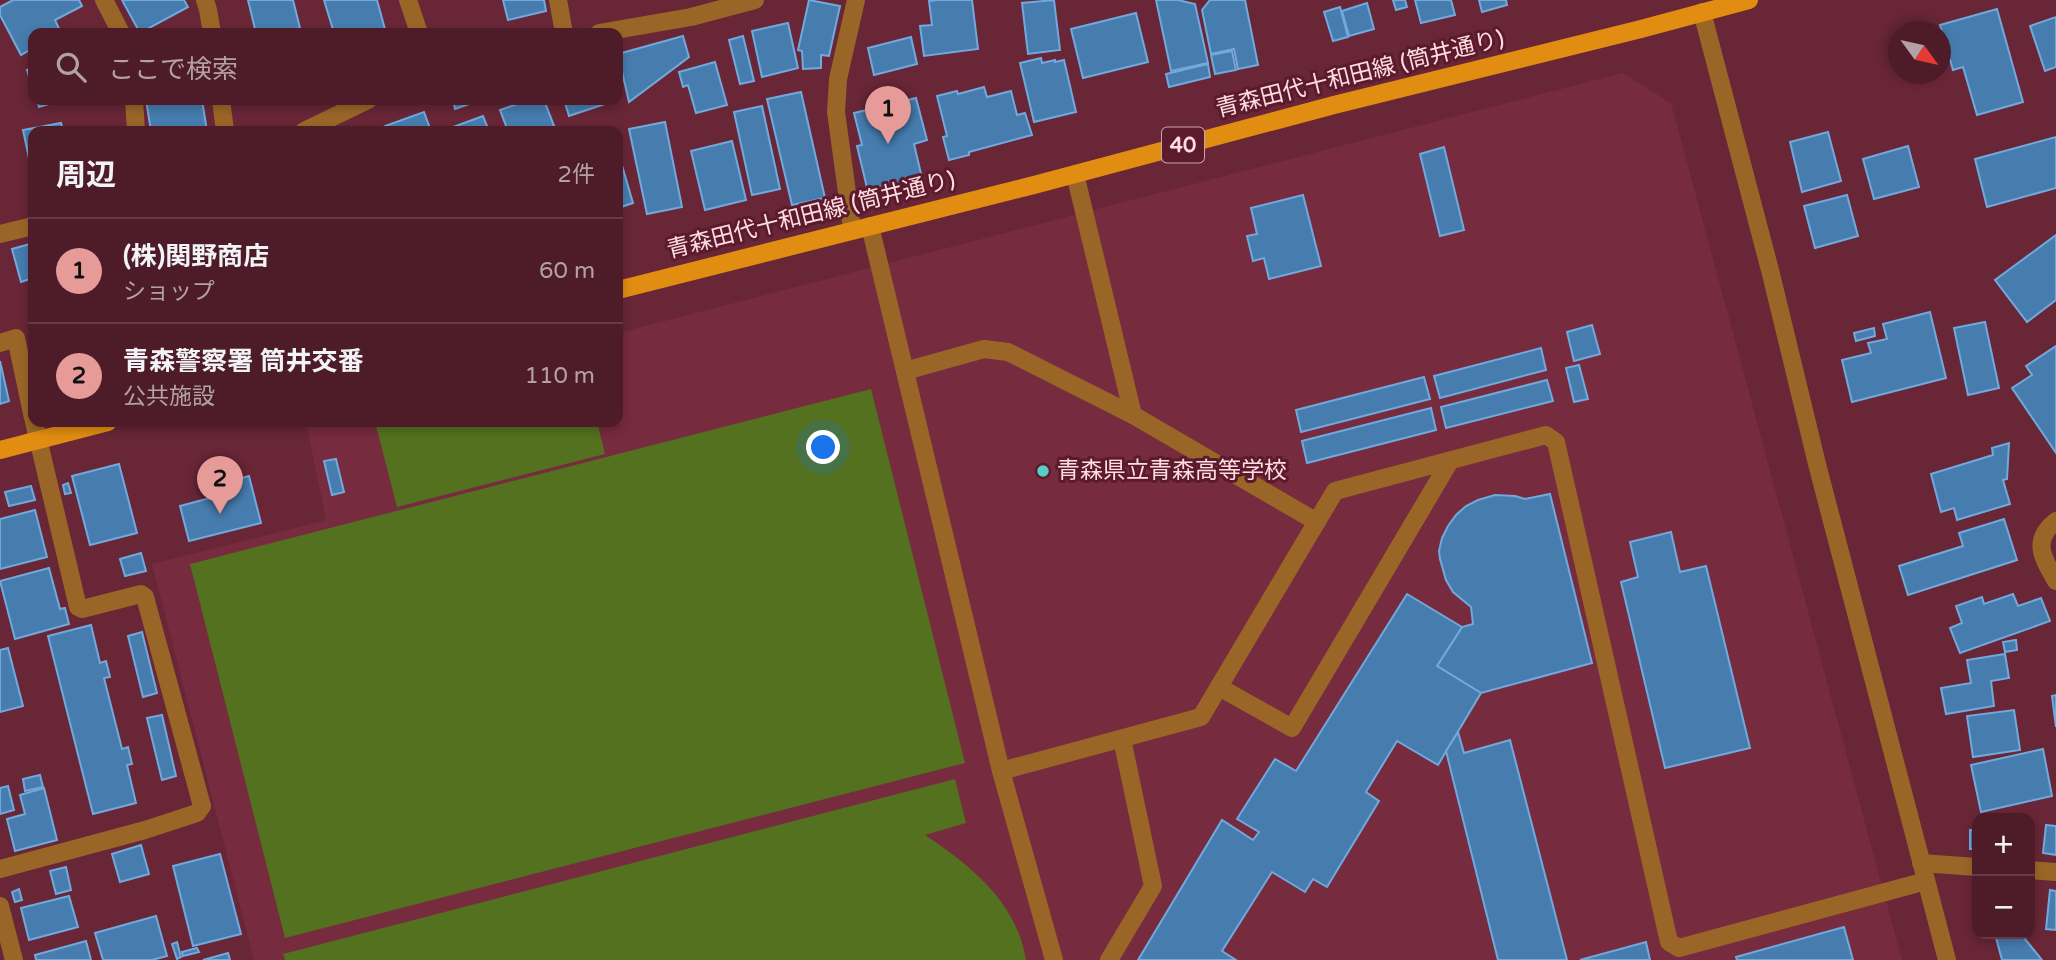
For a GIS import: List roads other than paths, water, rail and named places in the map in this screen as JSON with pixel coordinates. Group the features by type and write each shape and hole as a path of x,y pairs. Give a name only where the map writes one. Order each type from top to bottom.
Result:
{"main road":[{"name":"青森田代十和田線 (筒井通り)","path":"623,289 1075,174 1334,104 1749,0"},
{"path":"0,450 86,427"}],"street":[{"path":"104,0 118,28"},
{"path":"205,0 211,28"},
{"path":"408,0 417,28"},
{"path":"558,0 563,28"},
{"path":"617,28 689,8 755,0"},
{"path":"856,0 838,79 835,112 861,228 905,371 1001,771 1054,960"},
{"path":"1702,12 1771,274 1821,482 1947,960"},
{"path":"134,105 136,126"},
{"path":"222,105 224,126"},
{"path":"314,126 358,105"},
{"path":"1075,174 1133,415"},
{"path":"0,234 28,227"},
{"path":"0,343 16,338 28,393"},
{"path":"905,371 984,349 1008,352 1133,415 1317,522"},
{"path":"0,869 145,830 197,813 202,806 145,597 141,594 82,609 78,607 35,427"},
{"path":"1001,771 1201,717 1335,491 1546,435 1556,442 1669,942 1679,948 1923,872 1972,867"},
{"path":"1220,687 1292,729 1450,461"},
{"path":"2056,521 2042,538 2041,554 2056,581"},
{"path":"1108,960 1153,886 1122,739"},
{"path":"2035,870 2056,872"},
{"path":"0,906 14,960"}],"place":[{"name":"(株)関野商店","path":"888,144"},
{"name":"青森県立青森高等学校","path":"1043,471"},
{"name":"青森警察署 筒井交番","path":"220,514"}]}
